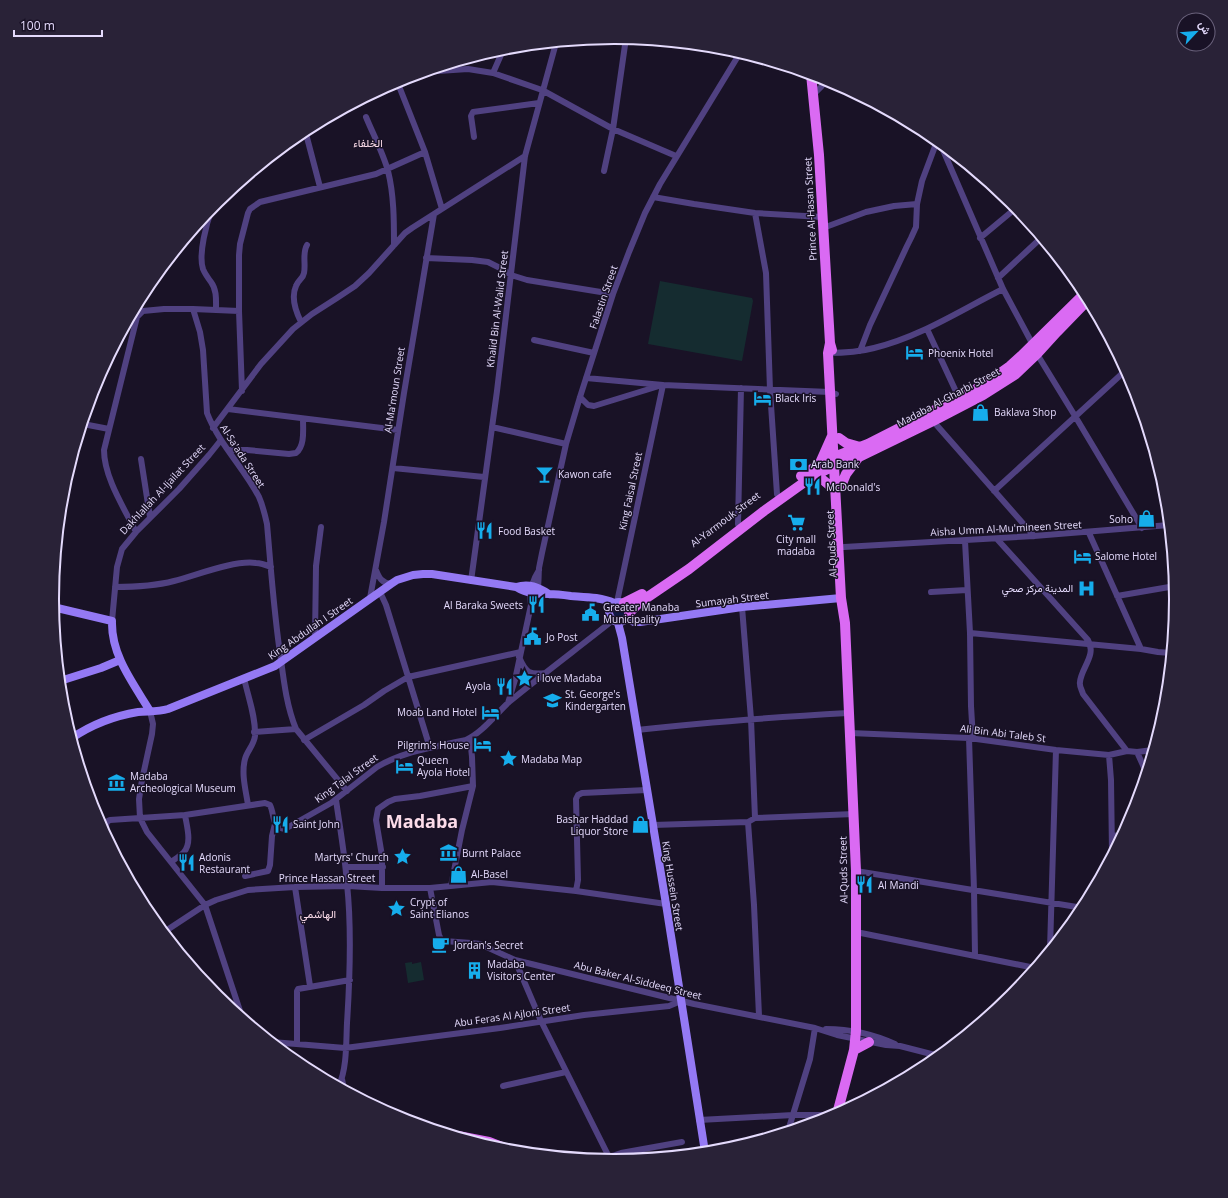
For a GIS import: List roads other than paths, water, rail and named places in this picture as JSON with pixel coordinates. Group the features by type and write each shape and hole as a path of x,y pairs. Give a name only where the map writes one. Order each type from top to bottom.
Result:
{"main road":[{"name":"Prince Al-Hasan Street","path":"812,81 819,154 837,460"},
{"name":"Madaba Al-Gharbi Street","path":"837,460 860,452 933,421 982,395 1016,374 1080,299"},
{"name":"Madaba Al-Gharbi Street","path":"860,452 868,444 982,386 1035,350 1056,332 1084,304"},
{"path":"813,476 838,488 860,452 836,436 820,463"},
{"name":"Al-Yarmouk Street","path":"619,603 636,598 820,463 837,460"},
{"name":"Al-Yarmouk Street","path":"628,616 639,603 689,569 795,488 837,460"},
{"name":"Al-Quds Street","path":"837,460 840,535 846,616 844,623 856,871 856,1035 854,1050 838,1106"},
{"name":"Al-Quds Street","path":"840,535 844,547 844,598"},
{"name":"King Abdullah I Street","path":"76,735 89,727 114,717 139,712 158,712 168,709 268,669 281,662 397,580 413,575 432,574 516,587 522,586 534,590"},
{"path":"534,590 550,594 619,603 628,607 628,616 623,622 615,622 608,615 609,608 619,603"},
{"name":"Sumayah Street","path":"628,616 634,622 640,622 742,607 844,598"},
{"path":"59,608 112,621"},
{"name":"Dakhlallah Al-Ijailat Street","path":"112,621 114,641 120,660 150,711"},
{"name":"King Hussein Street","path":"615,622 622,638 704,1146"},
{"path":"65,679 101,668 120,660"},
{"path":"854,1050 870,1042"}],"street":[{"path":"604,171 613,130 625,44"},
{"name":"Khalid Bin Al-Walid Street","path":"471,581 497,390 525,156 555,48"},
{"path":"493,73 500,56"},
{"name":"Falastin Street","path":"508,703 532,605 566,444 613,294 637,231 653,197 676,156 737,58"},
{"path":"444,71 468,69 493,73 542,90 613,130 676,156"},
{"path":"813,95 823,85"},
{"path":"399,87 424,152 442,209"},
{"path":"474,137 471,116 473,112 539,103"},
{"path":"366,117 388,170 392,194 394,245"},
{"path":"307,137 320,187"},
{"path":"860,351 876,311 906,246 912,238 916,227 917,204 922,181 935,147"},
{"path":"242,391 239,311 239,255 240,244 250,210 260,202 388,170 424,152"},
{"path":"945,154 1003,289 1035,350 1142,528"},
{"path":"214,428 266,359 286,336 301,322 355,286 369,273 405,233 525,156"},
{"path":"653,197 755,212 822,217"},
{"path":"823,228 866,212 894,206 917,204"},
{"path":"755,212 766,273 770,390 777,494"},
{"path":"980,238 1011,212"},
{"name":"Al-Ma'moun Street","path":"370,598 393,468 434,214"},
{"path":"208,222 202,267 216,294 216,310"},
{"path":"998,278 1038,241"},
{"path":"301,322 294,302 294,293 296,286 304,275 305,251 308,245"},
{"path":"426,258 479,261 493,265 511,275 527,280 613,294"},
{"path":"830,350 860,351 892,343 927,329 1003,289"},
{"path":"136,532 105,465 104,450 137,317 143,312 149,310 194,309 239,311"},
{"name":"Al-Sa'ada Street","path":"194,309 203,350 207,414 221,440 252,486 264,510 267,524 277,633 291,718 296,729 304,740 348,791"},
{"path":"927,329 959,398"},
{"path":"534,340 594,353"},
{"path":"994,491 1121,374"},
{"path":"586,378 663,384 833,393"},
{"path":"580,397 588,405 594,406 663,384"},
{"name":"King Faisal Street","path":"619,603 632,528 663,384"},
{"path":"738,524 741,388"},
{"path":"228,409 398,430"},
{"path":"228,450 247,450 289,454 296,453 301,448 304,419"},
{"path":"933,421 1034,536"},
{"path":"87,425 109,429"},
{"path":"492,428 566,444"},
{"name":"Dakhlallah Al-Ijailat Street","path":"112,621 117,567 122,549 150,517 179,489 221,440"},
{"path":"141,459 150,517"},
{"path":"393,468 484,477"},
{"name":"Aisha Umm Al-Mu'mineen Street","path":"844,547 1089,533 1164,526"},
{"path":"315,638 316,566 321,527"},
{"path":"1089,533 1142,649"},
{"path":"997,539 1086,637 1090,644 1089,659 1080,682 1080,687 1083,694 1127,751"},
{"path":"965,541 970,633 975,955"},
{"path":"115,587 138,587 159,584 227,566 246,563 255,562 271,567"},
{"path":"376,570 382,581 391,584"},
{"path":"1117,596 1169,587"},
{"path":"931,592 967,590"},
{"path":"380,592 392,624 430,748"},
{"path":"742,607 751,719 755,818"},
{"name":"King Talal Street","path":"275,824 279,828 285,828 336,800 384,762 412,752 470,738 508,703 615,622"},
{"path":"970,633 1166,652"},
{"path":"304,740 364,705 384,690 408,677 520,655 522,664 528,672 536,674 546,673"},
{"path":"244,678 252,709 254,732 254,742 246,756 243,766 248,805"},
{"path":"150,711 153,724 139,799 140,818 147,832 205,905 239,1007"},
{"path":"637,730 695,723 848,713"},
{"path":"254,732 296,729"},
{"name":"Ali Bin Abi Taleb St","path":"850,733 971,739 1109,755 1127,751 1148,751"},
{"path":"450,886 473,786 470,738"},
{"path":"1050,941 1056,750"},
{"path":"1137,752 1143,766"},
{"path":"1109,755 1112,844"},
{"path":"382,888 382,850 376,820 378,809 384,804 395,800 473,786"},
{"path":"576,891 578,880 576,799 578,795 582,793 646,790"},
{"path":"336,800 348,886 350,942 350,980 342,1079 343,1084"},
{"path":"107,823 108,821 185,815 265,803 270,805 273,810 275,824 272,836 270,865 268,870 245,876"},
{"path":"653,825 748,822 755,818 854,814"},
{"path":"171,862 183,853 186,848 188,841 185,815"},
{"path":"748,822 754,905 759,1016"},
{"path":"346,867 383,867"},
{"path":"856,871 1075,907"},
{"name":"Prince Hassan Street","path":"168,929 205,905 216,900 248,890 295,887 348,886 430,888 492,882 576,891 666,904"},
{"path":"295,887 310,986"},
{"name":"Abu Baker Al-Siddeeq Street","path":"430,888 441,939 448,942 480,944 515,960 681,1001 817,1028 837,1034 856,1035 886,1040 900,1046"},
{"path":"856,932 1029,967"},
{"path":"515,960 541,1021 607,1154"},
{"path":"297,1044 297,990 300,987 350,980"},
{"name":"Abu Feras Al Ajloni Street","path":"281,1043 345,1048 500,1028 584,1015 669,1006 681,1001"},
{"path":"790,1126 810,1059 817,1028"},
{"name":"Abu Baker Al-Siddeeq Street","path":"856,1035 870,1042 900,1046 931,1054"},
{"path":"503,1086 566,1072"},
{"path":"699,1120 820,1114"},
{"path":"619,1154 682,1142"}],"water":[{"path":"617,607 621,607 623,608 623,616 617,617 614,614 614,610"}],"place":[{"name":"Phoenix Hotel","path":"915,353"},
{"name":"Black Iris","path":"762,398"},
{"name":"Baklava Shop","path":"981,412"},
{"name":"Arab Bank","path":"798,464"},
{"name":"Kawon cafe","path":"545,474"},
{"name":"McDonald's","path":"813,487"},
{"name":"Soho","path":"1146,519"},
{"name":"City mall madaba","path":"796,522"},
{"name":"Food Basket","path":"485,531"},
{"name":"Salome Hotel","path":"1082,556"},
{"name":"المدينة مركز صحي","path":"1086,588"},
{"name":"Al Baraka Sweets","path":"536,605"},
{"name":"Greater Manaba Municipality","path":"590,613"},
{"name":"Jo Post","path":"533,637"},
{"name":"i love Madaba","path":"524,678"},
{"name":"Ayola","path":"504,686"},
{"name":"St. George's Kindergarten","path":"552,700"},
{"name":"Moab Land Hotel","path":"490,712"},
{"name":"Pilgrim's House","path":"482,745"},
{"name":"Madaba Map","path":"508,759"},
{"name":"Queen Ayola Hotel","path":"404,766"},
{"name":"Madaba Archeological Museum","path":"117,782"},
{"name":"Saint John","path":"280,824"},
{"name":"Bashar Haddad Liquor Store","path":"641,825"},
{"name":"Burnt Palace","path":"449,853"},
{"name":"Martyrs' Church","path":"402,857"},
{"name":"Adonis Restaurant","path":"186,863"},
{"name":"Al-Basel","path":"458,874"},
{"name":"Al Mandi","path":"865,885"},
{"name":"Crypt of Saint Elianos","path":"397,908"},
{"name":"Jordan's Secret","path":"441,945"},
{"name":"Madaba Visitors Center","path":"474,970"}],"district":[{"name":"الخلفاء","path":"368,143"},
{"name":"Madaba","path":"422,822"},
{"name":"الهاشمي","path":"318,914"}]}
